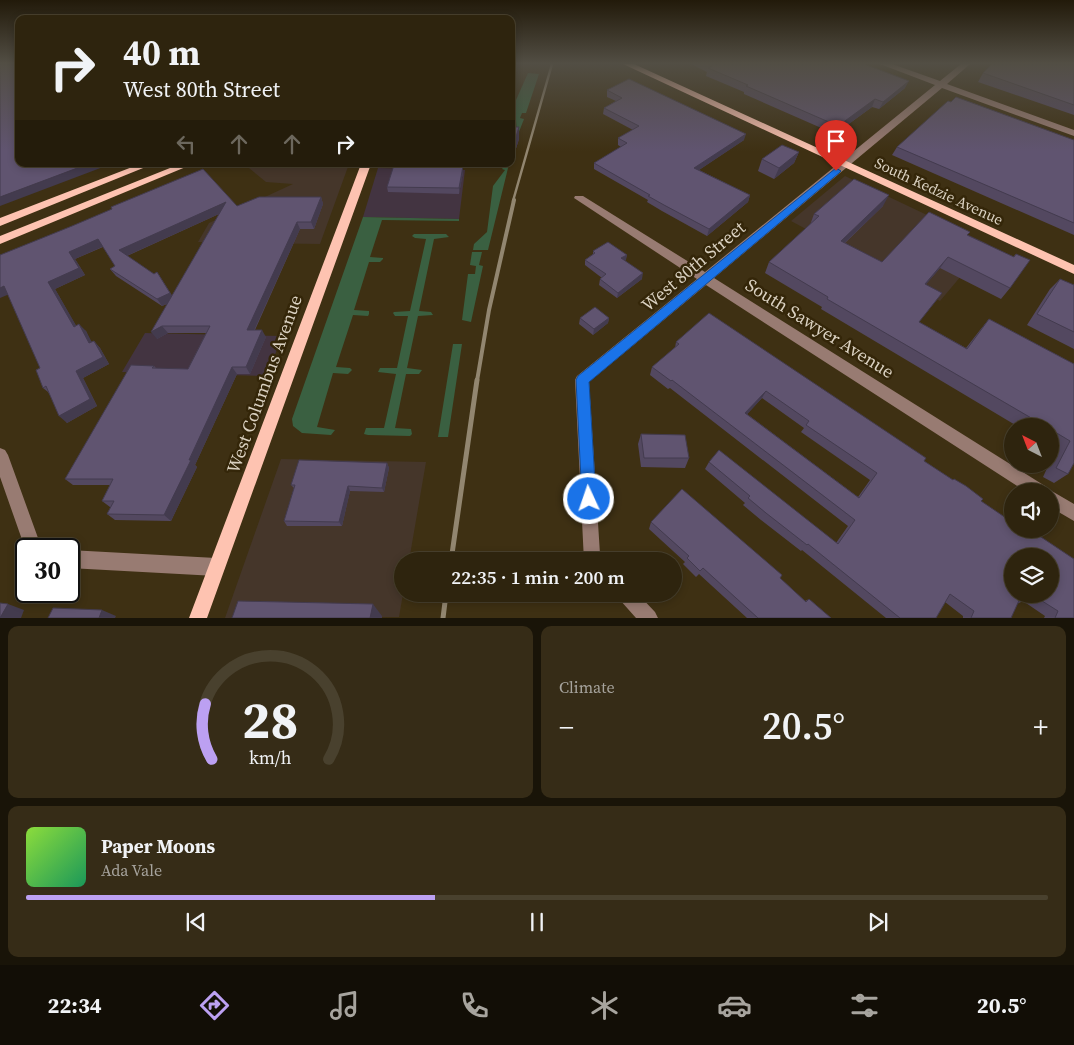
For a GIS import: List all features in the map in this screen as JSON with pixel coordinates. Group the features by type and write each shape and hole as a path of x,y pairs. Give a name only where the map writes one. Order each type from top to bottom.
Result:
{"main road":[{"name":"South Kedzie Avenue","path":"690,93 1074,270"},
{"path":"0,222 140,167"},
{"path":"0,240 181,167"},
{"name":"West Columbus Avenue","path":"198,618 365,167"}],"street":[{"name":"West 80th Street","path":"592,552 582,380 931,93"},
{"path":"963,93 1074,133"},
{"name":"South Sawyer Avenue","path":"579,198 1026,483"},
{"path":"0,455 30,538"},
{"path":"1059,504 1074,513"},
{"path":"80,560 216,567"},
{"path":"634,602 649,618"}],"shaded area":[{"path":"248,167 348,167 320,244 198,242 209,223 293,184 266,182"},
{"path":"378,168 465,170 459,219 363,217"},
{"path":"845,176 988,244 940,301 791,221"},
{"path":"145,333 282,336 267,376 122,372"},
{"path":"281,459 426,462 411,552 394,552 394,602 402,602 399,617 225,618"}],"green space":[{"path":"519,93 533,93 526,113 522,113 520,118 524,119 517,137 515,120 515,102"},
{"path":"508,167 488,250 473,250 474,244 487,232 493,186 505,170 502,169"},
{"path":"363,217 459,219 459,221 382,220 370,257 383,259 380,262 369,262 354,310 369,311 369,314 368,316 353,315 336,367 350,368 352,370 348,374 333,373 317,427 335,430 331,435 302,433 293,426 292,419"},
{"path":"414,234 446,234 449,237 434,239 419,311 431,312 433,315 418,316 407,368 422,370 419,374 406,374 395,428 411,429 412,434 410,436 368,435 364,434 366,428 384,428 396,374 378,372 380,368 397,368 408,316 395,316 393,313 410,311 426,239 415,238 412,236"},
{"path":"472,252 482,252 479,265 483,266 471,322 462,320 468,274 475,274 476,266 470,265"},
{"path":"453,344 462,344 448,437 438,437"}],"building":[{"path":"0,93 15,93 15,167 80,167 0,197"},
{"path":"612,93 658,93 746,134 694,168 750,195 709,229 648,196 650,195 594,163 627,143 618,138 639,126 604,108 622,98"},
{"path":"762,93 894,93 883,102 875,99 838,126"},
{"path":"1039,93 1074,93 1074,105"},
{"path":"956,97 1074,140 1074,223 897,147 948,101 951,102"},
{"path":"515,127 519,127 515,140"},
{"path":"782,145 799,152 779,168 762,159"},
{"path":"393,167 463,167 459,188 387,187"},
{"path":"203,169 237,206 259,197 321,197 311,222 297,222 247,330 262,330 246,367 232,367 189,460 191,460 164,515 107,514 114,501 102,501 113,479 65,479 131,365 154,366 152,368 188,369 210,326 162,326 151,332 226,202 119,250 154,274 157,272 170,293 157,299 110,269 115,266 98,239 69,252 79,268 48,282 74,327 79,324 89,343 94,341 103,357 76,371 90,399 59,416 46,386 43,388 36,370 40,368 4,286 0,288 0,255"},
{"path":"854,179 889,195 841,241 882,262 929,212 970,232 967,235 1014,257 1016,254 1030,260 1010,288 948,257 925,284 942,293 919,322 967,349 989,319 1074,364 1074,463 1068,474 1059,470 1059,462 1070,441 1059,434 1059,418 1031,418 827,299 828,297 769,262 819,216 814,214"},
{"path":"608,242 627,255 621,258 643,273 618,293 600,279 606,274 585,260 595,253 593,251"},
{"path":"1060,279 1074,285 1074,332 1037,314"},
{"path":"595,307 609,318 594,329 580,318"},
{"path":"709,313 926,458 924,461 966,486 983,499 981,501 1004,517 1004,538 1042,538 1058,548 1004,548 1004,603 1018,603 1011,618 971,618 974,611 950,594 936,618 900,618 808,544 766,513 748,498 750,496 709,462 719,450 838,544 855,520 672,380 652,367 679,344 676,342","holes":["766,391 809,421 806,425 877,473 859,498 745,413"]},
{"path":"641,434 685,435 689,458 644,458"},
{"path":"299,460 387,463 382,488 348,486 339,522 284,521 295,485 291,485"},
{"path":"682,489 782,575 780,578 806,602 809,599 831,618 758,618 703,568 700,571 687,558 689,556 651,522"},
{"path":"1059,549 1074,559 1074,618 1055,618 1058,611 1045,603 1059,603"},
{"path":"238,601 373,604 370,618 232,618"},
{"path":"0,603 8,604 0,618"},
{"path":"53,608 102,610 99,618 48,618"}],"railway":[{"path":"513,201 544,93"},
{"path":"477,381 489,310 514,200"},
{"path":"452,552 477,380"},
{"path":"443,618 445,602"}],"route":[{"path":"589,499 582,380 836,171"}]}
